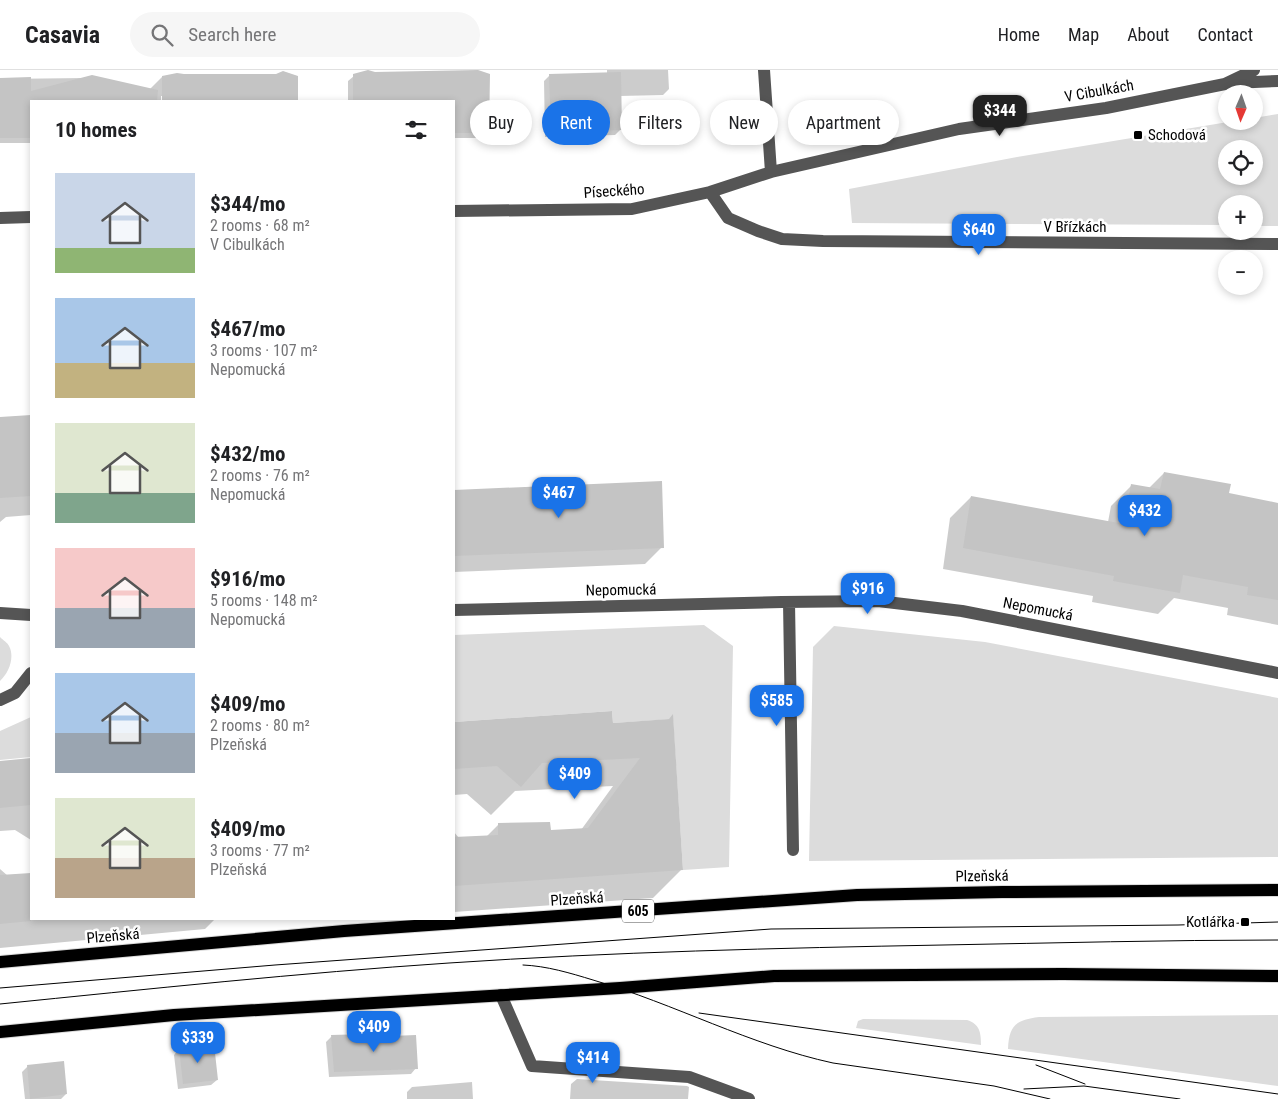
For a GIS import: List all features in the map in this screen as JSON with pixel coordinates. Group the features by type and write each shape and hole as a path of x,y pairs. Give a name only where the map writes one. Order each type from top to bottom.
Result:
{"main road":[{"name":"Plzeňská","path":"0,962 344,931 857,896 1002,892 1278,890"},
{"path":"0,1032 174,1015 774,976 1053,974 1278,976"}],"street":[{"path":"764,70 771,172"},
{"name":"V Cibulkách","path":"771,172 959,129 1106,108 1225,84 1254,70"},
{"path":"1225,84 1278,81"},
{"name":"Píseckého","path":"455,212 632,209 710,192 771,172"},
{"name":"V Břízkách","path":"710,192 728,218 782,239 1278,244"},
{"path":"0,218 30,217"},
{"name":"Nepomucká","path":"455,610 878,601 962,611 1278,673"},
{"path":"789,602 793,850"},
{"path":"0,613 30,615"},
{"path":"0,700 15,693 30,674"},
{"path":"501,995 532,1066 689,1078 749,1099"}],"shaded area":[{"path":"1278,114 1278,226 1263,226 1263,195 1218,195 1218,225 852,223 849,189 1017,157 1218,124 1218,130 1263,130 1263,116"},
{"path":"704,625 733,646 729,867 683,870 673,719 613,723 612,711 455,722 455,635"},
{"path":"834,626 985,642 1278,698 1278,857 809,861 813,647"},
{"path":"0,637 11,650 11,660 8,669 0,681"},
{"path":"30,717 30,757 0,760 0,731"},
{"path":"1278,1015 1278,1086 1008,1049 1010,1034 1015,1025 1025,1020 1039,1017"},
{"path":"863,1019 967,1020 975,1024 979,1030 981,1045 856,1028 858,1021"}],"building":[{"path":"368,70 375,72 478,70 490,74 490,100 470,100 470,133 455,133 455,100 353,100 353,74"},
{"path":"283,71 298,76 298,100 162,100 162,76 177,73 276,74"},
{"path":"621,72 620,130 610,130 610,100 550,100 549,74"},
{"path":"92,75 158,90 157,100 30,100 30,138 0,138 0,78 31,77 31,91"},
{"path":"30,415 30,496 0,498 0,417"},
{"path":"1164,472 1231,484 1229,493 1278,503 1278,600 1247,595 1248,587 1183,575 1180,593 1113,581 1114,576 963,548 971,496 1124,524 1131,484 1160,489"},
{"path":"662,481 664,548 455,556 455,490"},
{"path":"612,711 613,723 669,719 673,714 683,870 455,886 455,837 498,835 498,823 550,822 551,830 588,828 640,758 542,763 521,787 497,766 455,769 455,722"},
{"path":"30,758 30,805 0,808 0,761"},
{"path":"30,873 31,921 0,924 0,875"},
{"path":"367,1034 367,1037 416,1035 418,1069 334,1072 331,1035"},
{"path":"214,1044 218,1080 183,1084 179,1048"},
{"path":"64,1061 67,1094 30,1099 27,1065"}],"tram line":[{"path":"0,988 275,965 771,929 1178,925 1278,922"},
{"path":"0,1004 337,972 572,956 819,948 1278,940"},
{"path":"523,965 558,970 584,977 772,1046 833,1063 994,1086 1050,1099"},
{"path":"699,1013 1278,1094"},
{"path":"1036,1065 1085,1084"},
{"path":"1024,1089 1084,1086 1180,1099"}],"place":[{"name":"Schodová","path":"1138,135"},
{"name":"Kotlářka","path":"1245,922"}]}
